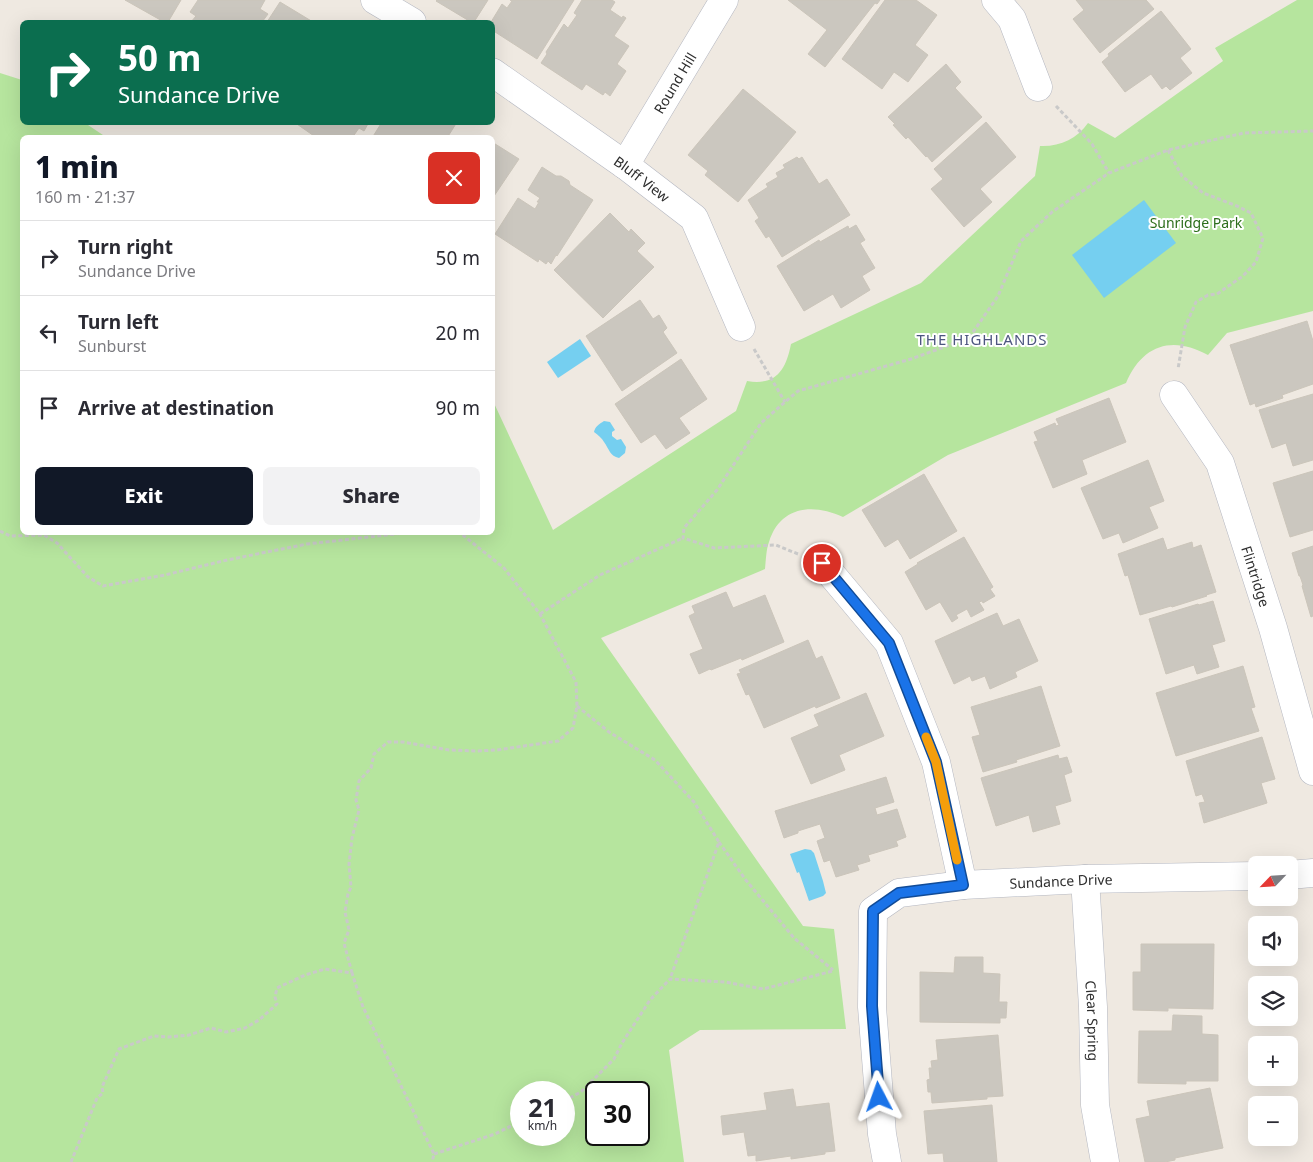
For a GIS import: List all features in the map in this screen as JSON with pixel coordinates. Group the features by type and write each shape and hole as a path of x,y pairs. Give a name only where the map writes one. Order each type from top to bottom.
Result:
{"street":[{"path":"375,0 409,20"},
{"name":"Round Hill","path":"625,165 724,0"},
{"path":"996,0 1012,19 1038,87"},
{"name":"Bluff View","path":"495,74 625,165 694,218 742,327"},
{"name":"Flintridge","path":"1174,395 1220,463 1273,628 1313,771"},
{"path":"822,563 889,643 936,762 963,885"},
{"path":"1298,874 1313,873"},
{"name":"Sundance Drive","path":"886,1162 872,1006 873,911 899,893 963,885 1085,879 1248,876"},
{"name":"Clear Spring","path":"1085,879 1093,1007 1095,1105 1105,1162"}],"path":[{"path":"1038,87 1092,144 1109,172"},
{"path":"683,538 684,528 717,490 761,423 785,402 798,391 911,359 969,338 998,296 1022,241 1052,212 1109,172 1168,150 1244,133 1313,131"},
{"path":"1168,150 1182,176 1203,193 1251,213 1263,238 1256,262 1243,276 1217,294 1208,295 1196,302 1185,327 1174,395"},
{"path":"742,327 785,402"},
{"path":"0,531 10,536 44,535 57,543 88,577 103,586 165,575 306,544 386,535"},
{"path":"432,1162 434,1154 363,1007 344,943 349,930 345,912 348,894 352,887 348,864 359,810 356,800 359,781 371,768 374,754 388,742 403,742 449,750 476,751 497,750 558,741 572,728 577,706 576,682 540,614 504,568 463,535"},
{"path":"540,614 600,575 683,538 714,548 776,545 822,563"},
{"path":"577,706 608,732 655,760 694,802 745,879 794,938 833,971 763,990 725,982 670,978"},
{"path":"575,1095 581,1092 614,1059 622,1043 650,1000 670,978 719,842"},
{"path":"71,1162 97,1098 102,1093 102,1087 119,1049 154,1036 189,1035 210,1028 226,1032 245,1028 258,1020 276,1004 277,988 305,975 325,969 352,973"},
{"path":"434,1154 495,1134 510,1126"}],"green space":[{"name":"Sunridge Park","path":"1297,0 1313,0 1313,311 1227,333 1208,355 1182,346 1170,345 1160,347 1149,352 1140,360 1126,383 948,455 843,517 820,510 809,509 789,515 774,530 767,548 765,569 601,638 803,926 834,929 846,1029 700,1030 669,1050 684,1162 0,1162 0,73 20,79 20,125 88,125 103,135 20,135 20,535 495,535 495,405 553,530 736,411 747,381 765,381 778,374 783,368 791,344 921,283 1035,176 1040,146 1054,145 1067,141 1084,129 1088,123 1115,138 1223,61 1215,48"}],"water":[{"path":"1144,200 1176,243 1104,298 1072,255"},
{"path":"580,339 591,356 558,378 547,362"},
{"path":"604,421 610,422 615,430 612,432 612,436 617,440 621,439 626,447 625,453 619,458 612,454 602,439 594,432"},
{"path":"805,849 811,850 814,853 826,893 809,901 799,872 797,873 790,854"}],"building":[{"path":"125,0 181,0 169,20 160,20"},
{"path":"198,0 265,0 260,9 268,14 264,20 193,20 196,16 190,12"},
{"path":"488,0 475,20 468,20 436,1"},
{"path":"510,0 574,0 537,59 495,32 495,20 492,20 502,4 507,8 512,1"},
{"path":"582,0 612,0 615,2 610,10 622,18 623,16 626,18 614,36 629,46 617,64 626,71 610,96 605,92 603,95 586,84 582,90 541,63 564,24 568,28 577,15 574,13"},
{"path":"788,0 880,0 877,4 875,3 825,67 808,54 827,30"},
{"path":"885,0 916,0 937,15 915,45 928,55 908,82 894,72 882,89 842,59"},
{"path":"1076,0 1146,0 1154,9 1100,53 1073,19 1084,10"},
{"path":"280,2 310,20 268,20"},
{"path":"1161,11 1191,49 1180,58 1192,73 1170,90 1166,86 1162,89 1151,74 1125,92 1102,62 1109,56 1108,54"},
{"path":"946,64 961,82 955,88 982,117 932,162 908,137 906,139 888,117"},
{"path":"743,89 796,132 738,202 705,175 708,171 688,155"},
{"path":"986,122 1016,157 980,189 992,202 964,227 931,189 943,179 934,169"},
{"path":"298,125 367,125 364,131 359,128 354,135 313,135"},
{"path":"380,125 455,125 449,135 374,135"},
{"path":"495,144 519,159 495,195"},
{"path":"797,157 799,159 802,157 819,184 827,179 850,215 782,257 769,236 766,238 755,221 759,218 748,200 768,187 766,184 778,177 776,173 785,168 783,165"},
{"path":"542,167 556,176 561,176 569,181 570,185 593,200 551,264 548,261 546,264 539,259 538,262 495,234 518,198 535,209 540,198 528,190"},
{"path":"610,213 629,232 631,229 645,243 637,251 654,267 603,318 554,270"},
{"path":"856,225 865,240 860,243 875,268 862,276 870,290 841,308 833,294 804,311 777,266 819,240 820,242 848,226 849,229"},
{"path":"640,300 653,319 659,315 667,328 663,332 677,353 622,391 586,336"},
{"path":"1307,321 1313,341 1313,384 1282,395 1283,398 1256,407 1255,403 1250,405 1230,345"},
{"path":"681,359 707,399 679,418 690,433 666,449 655,434 641,443 615,404"},
{"path":"1313,394 1313,460 1293,466 1286,443 1272,448 1259,410"},
{"path":"1109,398 1126,442 1082,460 1087,474 1053,488 1034,442 1038,441 1034,432 1055,423 1056,426 1059,425 1056,419"},
{"path":"1148,460 1164,501 1149,507 1158,528 1123,543 1119,533 1103,539 1081,488"},
{"path":"1313,471 1313,530 1290,537 1273,483"},
{"path":"924,474 957,531 910,559 898,539 885,547 862,510"},
{"path":"964,537 993,587 990,589 995,596 983,603 982,601 979,602 984,610 971,617 967,609 956,615 958,618 952,622 940,602 926,610 905,572 917,563"},
{"path":"1163,538 1167,550 1192,542 1193,548 1201,545 1216,592 1172,607 1140,615 1128,575 1125,576 1118,554"},
{"path":"1313,546 1313,616 1311,617 1292,553"},
{"path":"726,592 733,608 765,595 784,642 742,660 741,658 699,674 690,654 703,649 689,616 695,613 692,606"},
{"path":"1213,601 1225,641 1212,645 1219,667 1197,674 1194,665 1166,674 1149,619"},
{"path":"997,613 1003,626 1019,619 1038,661 1015,672 1017,677 990,689 985,676 972,681 970,676 954,684 935,641"},
{"path":"808,640 816,659 822,656 840,698 816,708 815,706 764,728 749,694 746,695 737,674 741,673 739,670"},
{"path":"1243,666 1255,707 1251,708 1259,731 1176,756 1156,693"},
{"path":"1041,686 1060,746 983,772 972,737 980,735 971,707"},
{"path":"866,693 884,736 839,755 845,770 811,784 791,738 819,726 814,715"},
{"path":"1262,737 1275,779 1261,783 1267,803 1204,823 1199,803 1205,802 1202,794 1196,796 1186,761"},
{"path":"1058,755 1059,759 1067,757 1072,772 1064,775 1071,801 1055,806 1060,824 1033,832 1029,815 996,826 981,778"},
{"path":"886,777 894,802 875,808 877,815 897,809 906,837 896,841 898,846 868,855 870,861 857,865 859,870 836,877 830,860 824,862 817,841 825,838 820,824 784,838 775,811"},
{"path":"1141,944 1214,944 1213,1009 1168,1008 1168,1011 1133,1010 1133,972 1141,972"},
{"path":"955,957 983,957 983,973 1000,974 999,1002 1007,1002 1006,1018 1000,1018 1000,1023 920,1022 920,972 954,973"},
{"path":"1173,1015 1202,1016 1202,1034 1218,1035 1218,1081 1186,1081 1186,1084 1138,1083 1139,1031 1172,1031"},
{"path":"998,1035 1003,1096 932,1103 931,1092 928,1092 927,1080 930,1079 929,1068 932,1068 931,1061 938,1060 936,1040"},
{"path":"1210,1088 1223,1148 1175,1158 1175,1160 1165,1162 1145,1162 1136,1119 1150,1116 1147,1101"},
{"path":"793,1089 796,1107 829,1103 835,1151 791,1159 791,1156 756,1161 756,1155 748,1156 744,1132 723,1135 721,1116 767,1110 764,1093"},
{"path":"992,1105 997,1162 944,1162 943,1153 928,1154 924,1111"}],"slow traffic":[{"path":"926,737 936,762 957,860"}],"district":[{"name":"THE HIGHLANDS","path":"982,339"}],"route":[{"path":"822,563 889,643 936,762 963,885 899,893 873,911 872,1006 879,1097"}]}
